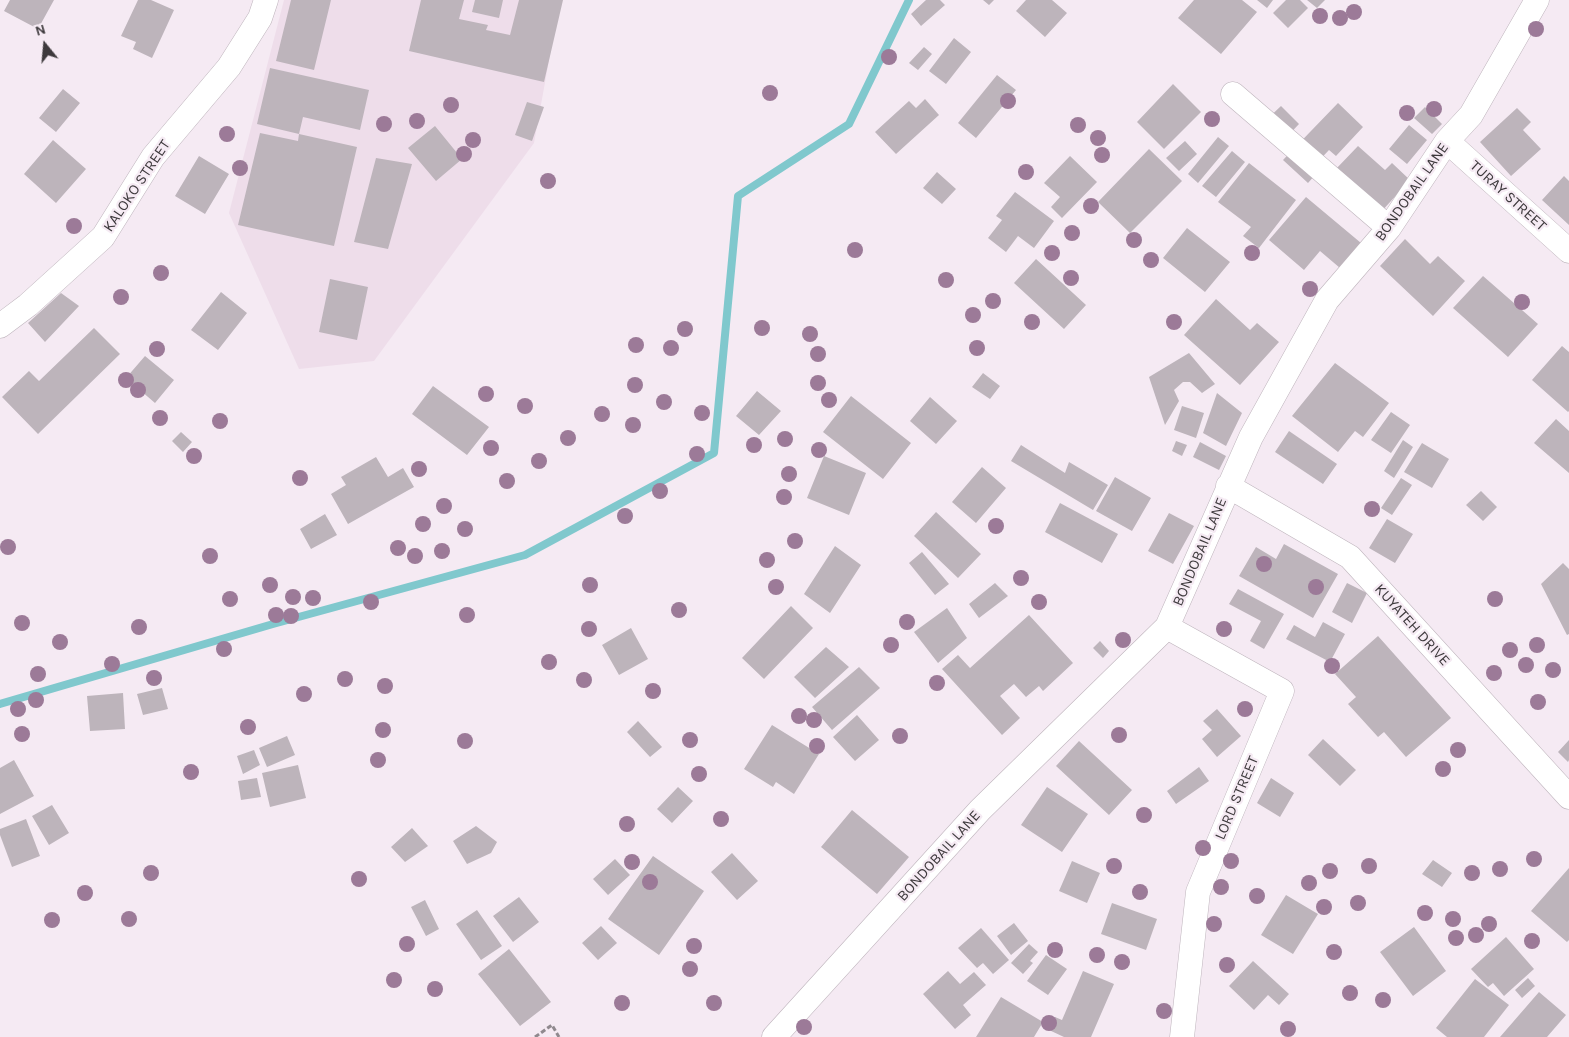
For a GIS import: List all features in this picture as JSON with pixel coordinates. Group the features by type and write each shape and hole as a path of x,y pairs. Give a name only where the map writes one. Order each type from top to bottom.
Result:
{"street":[{"name":"KALOKO STREET","path":"0,326 28,305 103,237 153,157 228,67 260,18 266,0"},
{"name":"BONDOBAIL LANE","path":"774,1037 980,810 1167,627 1251,437 1327,300 1389,228 1447,141 1471,115 1537,0"},
{"path":"1233,94 1389,228"},
{"name":"TURAY STREET","path":"1447,141 1569,250"},
{"name":"KUYATEH DRIVE","path":"1228,486 1350,558 1569,797"},
{"name":"LORD STREET","path":"1167,627 1282,691 1198,892 1182,1037"}],"path":[{"path":"535,1037 552,1025 559,1037"}],"shaded area":[{"path":"284,0 560,0 534,143 374,361 299,369 229,213"}],"building":[{"path":"10,0 54,0 38,29 4,11"},
{"path":"138,0 151,0 174,10 152,58 133,49 136,42 121,36"},
{"path":"291,0 331,0 314,70 276,61"},
{"path":"421,0 464,0 459,19 488,25 486,30 510,35 519,0 563,0 544,82 409,51"},
{"path":"475,0 503,0 499,18 472,12"},
{"path":"926,0 940,0 945,5 921,26 911,14"},
{"path":"983,0 994,0 989,5"},
{"path":"1026,0 1052,0 1067,13 1045,37 1016,11"},
{"path":"1194,0 1242,0 1257,12 1221,54 1178,18"},
{"path":"1257,0 1273,0 1267,8"},
{"path":"1286,0 1300,0 1308,8 1288,28 1273,13"},
{"path":"1307,0 1325,0 1317,8"},
{"path":"954,38 971,52 946,84 929,71"},
{"path":"924,47 932,54 918,70 909,63"},
{"path":"270,68 369,90 360,130 303,117 299,134 257,124"},
{"path":"997,75 1016,90 976,138 958,123"},
{"path":"1173,84 1201,112 1164,149 1137,122"},
{"path":"63,89 80,103 56,132 39,118"},
{"path":"925,99 939,115 896,154 875,132 909,101 916,108"},
{"path":"527,102 544,107 532,141 515,135"},
{"path":"1338,103 1363,127 1336,156 1329,150 1311,169 1316,174 1308,183 1283,160"},
{"path":"1281,106 1299,124 1280,144 1261,125"},
{"path":"1425,107 1442,124 1432,134 1414,118"},
{"path":"1517,108 1531,122 1523,130 1541,149 1511,176 1480,142"},
{"path":"1409,125 1427,140 1407,164 1389,149"},
{"path":"435,126 462,159 436,181 408,148"},
{"path":"260,133 298,141 299,134 357,147 334,246 238,225"},
{"path":"1218,137 1229,146 1198,183 1188,174"},
{"path":"53,140 86,169 56,203 24,174"},
{"path":"1185,141 1197,154 1179,171 1166,158"},
{"path":"1358,146 1385,170 1392,163 1410,180 1381,212 1335,170"},
{"path":"1149,149 1182,181 1130,233 1098,202"},
{"path":"1232,151 1245,162 1216,197 1202,186"},
{"path":"199,156 229,174 205,214 175,196"},
{"path":"1070,156 1097,182 1062,218 1051,207 1060,197 1044,183"},
{"path":"376,158 412,164 388,249 354,242"},
{"path":"1249,163 1296,200 1259,248 1243,236 1251,227 1218,202"},
{"path":"937,172 956,189 942,204 923,188"},
{"path":"1564,176 1569,181 1569,225 1542,200"},
{"path":"1015,192 1054,221 1034,248 1018,236 1006,252 988,238 1002,220 996,216"},
{"path":"1306,197 1361,243 1340,268 1320,251 1304,270 1269,240"},
{"path":"1187,228 1230,262 1205,292 1163,258"},
{"path":"1405,239 1430,264 1438,256 1465,281 1433,316 1380,266"},
{"path":"1036,259 1086,305 1064,329 1014,283"},
{"path":"1483,276 1538,324 1508,357 1453,308"},
{"path":"330,279 368,287 357,340 319,332"},
{"path":"221,292 247,313 218,350 191,330"},
{"path":"61,293 79,306 45,342 28,323"},
{"path":"1216,299 1250,330 1257,323 1279,342 1240,385 1184,335"},
{"path":"94,328 120,354 38,434 2,397 29,371 39,381"},
{"path":"1562,346 1569,352 1568,412 1532,380"},
{"path":"1189,353 1215,384 1202,393 1190,382 1183,382 1174,390 1179,401 1165,425 1149,377"},
{"path":"145,356 174,380 155,403 126,378"},
{"path":"1335,363 1389,403 1363,437 1355,431 1338,452 1292,416"},
{"path":"983,373 1000,386 990,399 972,387"},
{"path":"433,386 489,427 467,455 412,414"},
{"path":"757,391 781,411 759,435 736,416"},
{"path":"1217,393 1242,413 1226,446 1203,433"},
{"path":"851,396 911,443 883,479 823,432"},
{"path":"930,397 957,421 936,444 910,421"},
{"path":"1182,406 1204,413 1196,438 1174,430"},
{"path":"1391,412 1410,425 1391,453 1371,440"},
{"path":"1556,419 1569,431 1569,473 1534,443"},
{"path":"1289,431 1337,464 1323,484 1275,452"},
{"path":"181,432 192,442 183,452 172,441"},
{"path":"1403,440 1413,447 1394,478 1384,471"},
{"path":"1176,441 1187,445 1182,456 1172,451"},
{"path":"1200,442 1226,456 1219,470 1193,457"},
{"path":"1422,443 1449,459 1432,488 1404,472"},
{"path":"1021,445 1065,473 1069,462 1108,485 1093,510 1011,461"},
{"path":"824,456 866,473 849,515 807,498"},
{"path":"376,457 388,477 403,468 414,487 348,524 331,494 346,485 341,477"},
{"path":"982,467 1006,488 976,523 952,502"},
{"path":"1115,477 1151,498 1132,531 1096,511"},
{"path":"1401,478 1412,485 1392,515 1381,508"},
{"path":"1481,491 1497,507 1483,521 1466,505"},
{"path":"1060,503 1118,534 1102,563 1045,532"},
{"path":"936,512 981,554 958,578 914,536"},
{"path":"1169,513 1194,526 1173,564 1148,551"},
{"path":"325,514 337,535 311,549 300,529"},
{"path":"1387,519 1413,534 1395,563 1369,548"},
{"path":"1284,544 1338,574 1313,618 1239,576 1256,547 1276,559"},
{"path":"835,546 861,565 830,613 804,594"},
{"path":"922,552 949,584 935,595 909,563"},
{"path":"1563,563 1569,569 1569,634 1567,635 1541,584"},
{"path":"995,583 1008,596 979,618 969,604"},
{"path":"1347,583 1367,593 1352,623 1332,612"},
{"path":"1238,589 1284,614 1264,649 1250,641 1261,621 1229,604"},
{"path":"791,606 813,628 764,679 742,658"},
{"path":"947,608 967,638 938,663 914,632"},
{"path":"1029,615 1073,663 1043,691 1039,686 1026,697 1014,684 1000,696 1020,718 1002,735 942,669 958,655 970,668"},
{"path":"1323,622 1345,634 1330,662 1286,639 1294,625 1315,637"},
{"path":"631,628 648,659 619,675 602,645"},
{"path":"1378,636 1451,718 1406,757 1384,732 1378,737 1348,704 1356,697 1335,674"},
{"path":"1100,641 1109,651 1103,658 1093,648"},
{"path":"826,647 849,667 815,698 794,677"},
{"path":"859,667 880,688 832,730 812,707"},
{"path":"162,688 168,709 143,715 137,694"},
{"path":"123,693 125,729 90,731 87,696"},
{"path":"1217,709 1241,736 1217,757 1202,739 1212,730 1203,721"},
{"path":"857,715 879,740 855,761 833,737"},
{"path":"638,721 662,747 650,757 627,732"},
{"path":"772,725 819,754 794,794 776,782 773,787 744,769"},
{"path":"287,736 295,755 267,767 259,748"},
{"path":"1323,739 1356,770 1340,786 1308,755"},
{"path":"1569,740 1569,760 1568,762 1558,752"},
{"path":"1079,741 1132,790 1109,815 1056,766"},
{"path":"254,750 260,765 243,774 237,756"},
{"path":"14,760 34,796 0,814 0,768"},
{"path":"298,765 306,798 270,807 262,773"},
{"path":"1199,767 1209,781 1176,804 1167,791"},
{"path":"257,778 261,797 241,800 238,781"},
{"path":"1271,778 1294,793 1280,817 1257,803"},
{"path":"678,787 693,801 672,823 657,809"},
{"path":"1047,787 1088,814 1062,852 1021,825"},
{"path":"52,805 69,833 49,845 32,816"},
{"path":"852,810 909,857 877,894 821,847"},
{"path":"26,819 40,856 12,867 0,835 0,829"},
{"path":"476,826 497,842 491,853 467,864 453,841"},
{"path":"412,828 428,846 405,862 391,847"},
{"path":"732,853 758,881 737,900 711,872"},
{"path":"653,856 704,891 659,955 608,919"},
{"path":"615,859 630,875 608,895 593,879"},
{"path":"1433,860 1452,873 1442,887 1422,874"},
{"path":"1072,861 1100,873 1087,903 1059,891"},
{"path":"1569,868 1569,940 1567,942 1531,911"},
{"path":"1286,895 1318,914 1293,954 1261,935"},
{"path":"519,897 539,922 513,942 493,916"},
{"path":"425,900 439,929 426,936 411,907"},
{"path":"1112,903 1157,919 1146,950 1101,934"},
{"path":"477,910 502,946 481,960 456,924"},
{"path":"1014,923 1028,941 1011,955 997,936"},
{"path":"601,926 617,943 598,960 582,943"},
{"path":"1414,927 1446,971 1413,996 1380,952"},
{"path":"981,928 1009,960 993,974 983,963 977,968 958,948"},
{"path":"1506,937 1534,969 1504,996 1493,983 1488,987 1471,969"},
{"path":"1029,944 1038,952 1030,961 1033,963 1023,974 1011,963"},
{"path":"509,949 551,1002 520,1026 478,974"},
{"path":"1046,955 1067,969 1048,995 1027,981"},
{"path":"1253,961 1289,994 1279,1005 1268,995 1254,1010 1229,986"},
{"path":"948,971 960,984 974,972 986,985 963,1005 971,1015 955,1029 923,994"},
{"path":"1083,971 1114,984 1091,1037 1064,1037 1049,1030 1055,1017 1062,1020"},
{"path":"1528,978 1535,986 1522,998 1515,990"},
{"path":"1475,979 1509,1005 1484,1037 1447,1037 1436,1028"},
{"path":"1539,992 1566,1015 1547,1037 1500,1037"},
{"path":"1001,997 1043,1022 1034,1037 976,1037"}],"waterway":[{"path":"0,704 273,624 525,555 714,453 738,196 849,124 909,0"}]}
